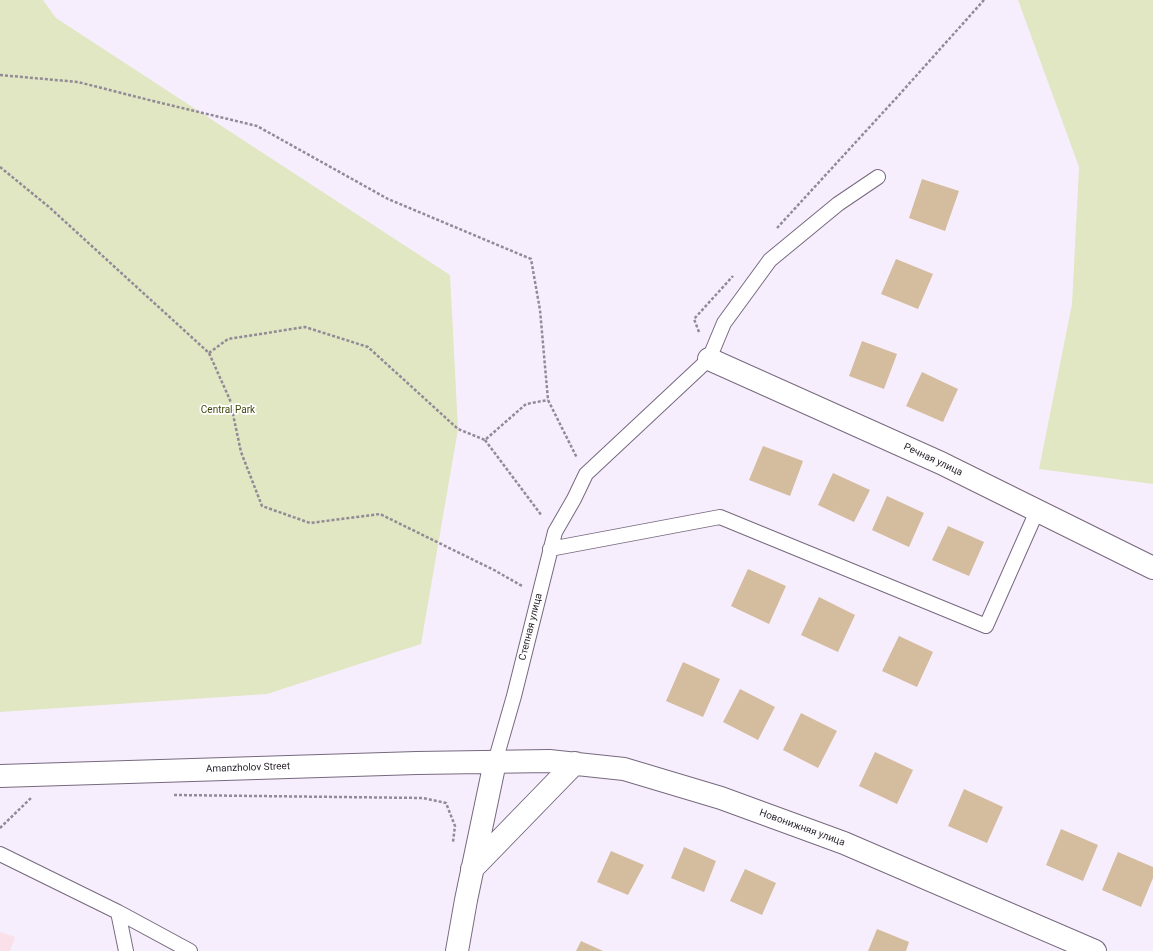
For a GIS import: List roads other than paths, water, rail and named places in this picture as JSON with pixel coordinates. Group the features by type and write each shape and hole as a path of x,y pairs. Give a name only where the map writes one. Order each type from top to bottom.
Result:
{"main road":[{"name":"Речная улица","path":"709,359 941,463 1153,568"},
{"name":"Новонижняя улица","path":"495,762 549,761 624,769 721,798 844,843 1095,951"},
{"name":"Amanzholov Street","path":"0,776 417,762 495,762"},
{"name":"Степная улица","path":"457,951 472,869 495,762"},
{"path":"472,869 575,763"}],"lane":[{"path":"709,359 724,323 770,260 838,204 878,177"},
{"name":"Степная улица","path":"495,762 514,696 554,532 574,499 586,474 709,359"},
{"path":"550,549 720,517 986,626 1037,511"},
{"path":"0,854 118,912 190,951"},
{"path":"118,912 126,951"}],"park label":[{"name":"Central Park","path":"228,410"}]}
